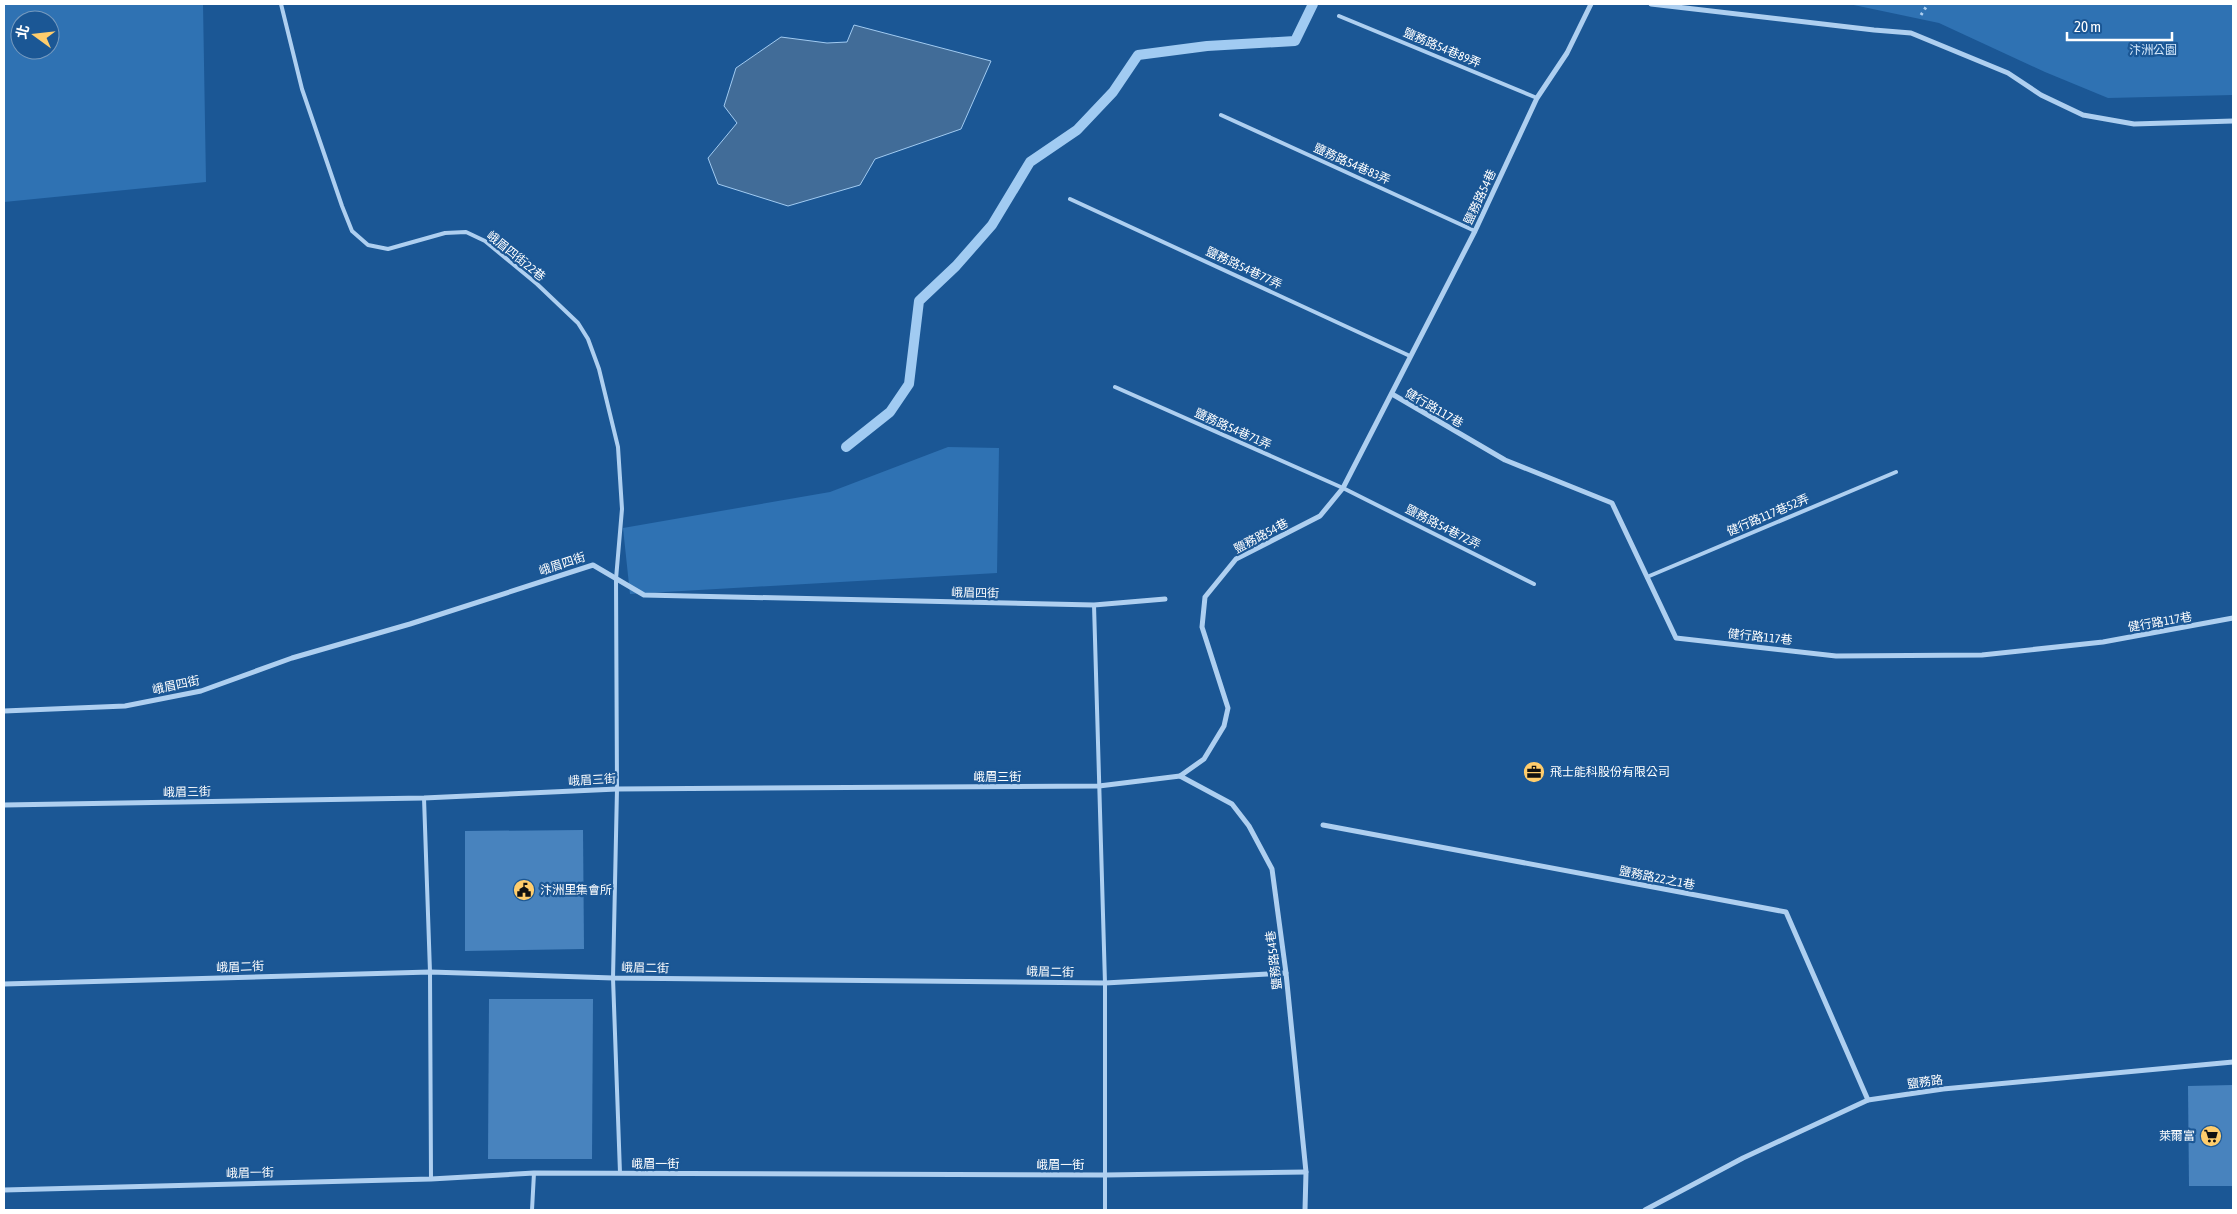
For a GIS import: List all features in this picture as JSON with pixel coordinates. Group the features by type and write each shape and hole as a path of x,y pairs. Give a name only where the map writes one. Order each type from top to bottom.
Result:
{"street":[{"name":"鹽務路54巷","path":"1304,1210 1306,1172 1286,973 1272,869 1249,826 1232,804 1180,776 1204,759 1224,726 1228,708 1202,627 1205,597 1236,559 1320,516 1343,488 1475,231 1537,98 1567,52 1591,4"},
{"path":"1651,4 1874,30 1911,32 2008,73 2041,95 2082,115 2134,124 2233,122"},
{"name":"健行路117巷","path":"1392,394 1505,460 1612,504 1676,638 1836,656 1982,655 2103,642 2233,618"},
{"name":"峨眉四街","path":"4,711 124,706 200,690 292,658 419,621 593,565 644,596 1094,605 1165,599"},
{"name":"峨眉三街","path":"4,805 424,798 617,789 1099,786 1180,776"},
{"name":"鹽務路22之1巷","path":"1323,825 1786,912 1868,1100"},
{"name":"峨眉二街","path":"4,984 430,972 613,978 1105,983 1286,973"},
{"name":"鹽務路","path":"1645,1210 1743,1158 1868,1100 1943,1089 2233,1062"},
{"name":"峨眉一街","path":"4,1190 431,1179 534,1173 1105,1175 1306,1172"}],"lane":[{"name":"峨眉四街22巷","path":"281,4 302,89 352,231 368,245 388,249 445,233 466,232 484,241 537,284 578,323 588,339 608,401 618,446 622,509 616,579 617,789 613,978 620,1174"},
{"name":"鹽務路54巷89弄","path":"1339,16 1537,98"},
{"name":"鹽務路54巷83弄","path":"1221,115 1475,231"},
{"name":"鹽務路54巷77弄","path":"1070,199 1410,356"},
{"name":"鹽務路54巷71弄","path":"1115,387 1343,488"},
{"name":"健行路117巷52弄","path":"1647,577 1896,472"},
{"name":"鹽務路54巷72弄","path":"1343,488 1534,584"},
{"path":"1094,605 1105,983 1105,1210"},
{"path":"424,798 430,972 431,1179"},
{"path":"532,1210 534,1173"}],"green space":[{"path":"4,4 203,4 206,182 4,202"},
{"name":"汴洲公園","path":"1849,4 2233,4 2233,95 2108,98 2045,72 1939,23"},
{"path":"948,447 999,448 997,573 630,594 623,528 830,492"}],"shaded area":[{"path":"854,25 991,61 961,129 875,159 860,185 788,206 718,184 708,158 737,123 724,106 736,68 781,37 827,43 847,42"}],"building":[{"name":"汴洲里集會所","path":"583,830 584,949 465,951 465,831"},
{"path":"489,999 593,999 592,1159 488,1159"},
{"name":"萊爾富","path":"2233,1085 2233,1186 2189,1186 2188,1086"}],"waterway":[{"path":"846,447 890,412 909,384 919,301 956,266 992,225 1030,162 1077,130 1113,92 1138,55 1207,46 1295,41 1313,4"}],"place":[{"name":"飛士能科股份有限公司","path":"1534,772"},
{"name":"汴洲里集會所","path":"524,890"},
{"name":"萊爾富","path":"2211,1136"}]}
